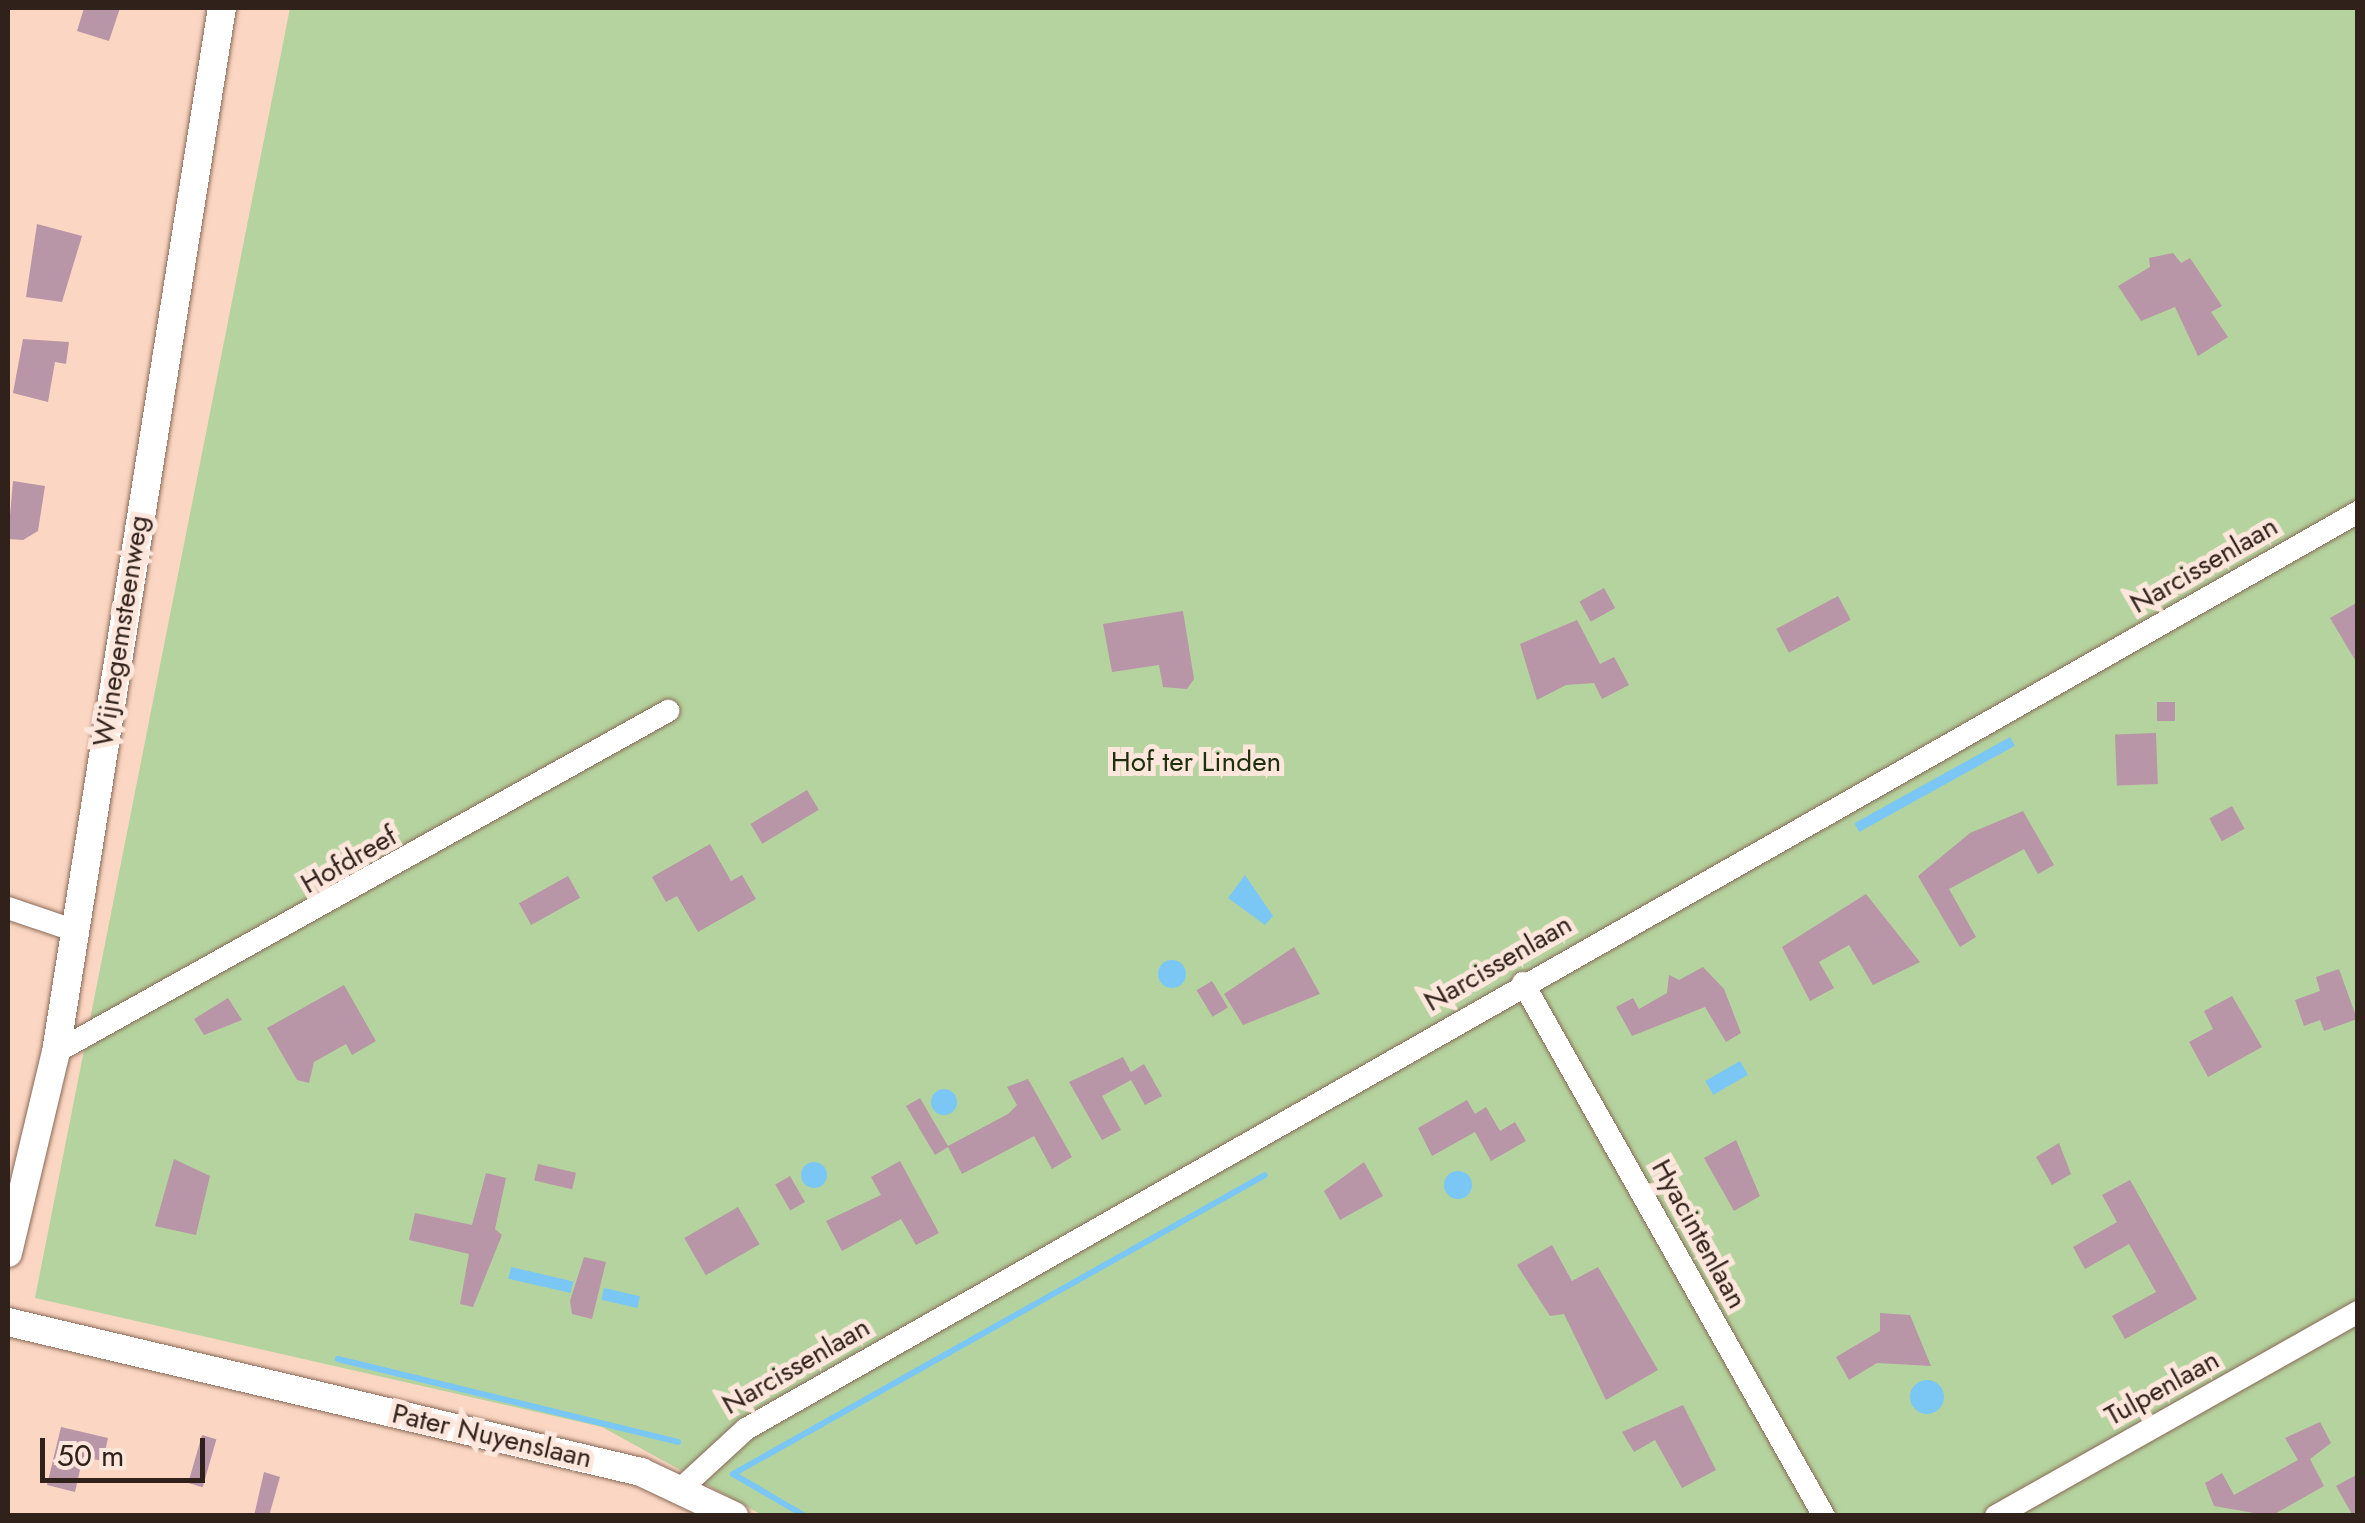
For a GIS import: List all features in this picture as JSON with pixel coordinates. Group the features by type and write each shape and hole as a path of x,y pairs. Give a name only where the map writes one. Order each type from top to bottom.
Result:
{"street":[{"name":"Wijnegemsteenweg","path":"8,1253 56,1052 222,8"},
{"name":"Narcissenlaan","path":"684,1486 746,1430 1523,983 2358,512"},
{"name":"Hofdreef","path":"56,1052 668,712"},
{"path":"8,908 76,931"},
{"name":"Hyacintenlaan","path":"1523,983 1824,1516"},
{"name":"Tulpenlaan","path":"1996,1516 2358,1312"},
{"name":"Pater Nuyenslaan","path":"8,1322 684,1486 734,1516"}],"green space":[{"name":"Hof ter Linden","path":"290,8 2357,8 2357,1515 762,1515 602,1427 35,1298"}],"water":[{"path":"2010,737 2015,746 1859,832 1854,823"},
{"path":"1245,875 1273,916 1265,925 1228,898"},
{"path":"1172,960 1182,964 1186,974 1182,984 1172,988 1162,984 1158,974 1162,964"},
{"path":"1740,1061 1748,1075 1713,1095 1705,1081"},
{"path":"944,1089 953,1093 957,1102 953,1111 944,1115 935,1111 931,1102 935,1093"},
{"path":"814,1162 823,1166 827,1175 823,1184 814,1188 805,1184 801,1175 805,1166"},
{"path":"1458,1171 1468,1175 1472,1185 1468,1195 1458,1199 1448,1195 1444,1185 1448,1175"},
{"path":"511,1267 573,1281 571,1293 508,1279"},
{"path":"604,1288 640,1296 637,1308 601,1300"},
{"path":"1927,1380 1939,1385 1944,1397 1939,1409 1927,1414 1915,1409 1910,1397 1915,1385"}],"building":[{"path":"84,8 120,8 109,41 77,31"},
{"path":"37,224 82,236 62,302 26,297"},
{"path":"2173,253 2181,263 2190,258 2222,306 2211,312 2228,337 2198,356 2175,307 2141,321 2118,286 2150,267 2149,258"},
{"path":"23,339 69,342 66,364 55,362 48,402 13,393"},
{"path":"13,481 45,486 38,531 23,540 8,539"},
{"path":"1604,588 1615,608 1591,622 1580,602"},
{"path":"1838,596 1851,620 1789,653 1776,629"},
{"path":"2358,602 2358,665 2330,618"},
{"path":"1183,611 1194,679 1187,689 1163,687 1159,665 1112,672 1103,624"},
{"path":"1577,620 1600,664 1614,657 1629,685 1602,699 1594,683 1566,685 1537,700 1520,644"},
{"path":"2157,702 2175,702 2175,721 2157,721"},
{"path":"2156,733 2158,784 2117,785 2115,734"},
{"path":"807,790 819,810 762,844 750,824"},
{"path":"2232,806 2245,829 2222,841 2209,819"},
{"path":"2023,811 2054,865 2038,874 2024,849 1949,889 1976,937 1960,947 1918,876 1970,833"},
{"path":"710,844 731,881 742,875 756,899 698,932 677,896 666,902 652,877"},
{"path":"568,876 580,898 531,925 519,903"},
{"path":"1866,894 1920,962 1873,985 1849,945 1819,962 1834,988 1810,1001 1782,947"},
{"path":"1294,947 1320,994 1243,1025 1224,994"},
{"path":"1703,967 1724,989 1741,1033 1726,1042 1705,1007 1632,1036 1616,1007 1633,998 1639,1009 1667,993 1669,975 1679,980"},
{"path":"2339,969 2357,1019 2324,1031 2320,1020 2304,1026 2295,1000 2320,991 2316,977"},
{"path":"1212,981 1228,1008 1213,1017 1197,990"},
{"path":"344,985 376,1041 352,1055 346,1044 314,1062 309,1083 297,1080 267,1028"},
{"path":"2232,996 2262,1047 2208,1077 2189,1042 2213,1029 2204,1011"},
{"path":"228,998 242,1020 204,1035 194,1019"},
{"path":"1123,1057 1131,1072 1144,1064 1162,1096 1145,1105 1131,1080 1102,1096 1121,1130 1102,1140 1069,1082"},
{"path":"1028,1079 1072,1157 1052,1169 1034,1136 962,1174 948,1147 935,1155 906,1106 920,1098 948,1146 1008,1114 1017,1105 1007,1087"},
{"path":"1467,1100 1475,1114 1486,1107 1500,1131 1515,1122 1526,1141 1491,1161 1475,1132 1432,1156 1418,1128"},
{"path":"1736,1140 1760,1196 1734,1211 1704,1158"},
{"path":"2059,1143 2071,1174 2052,1185 2036,1157"},
{"path":"174,1159 210,1176 196,1235 155,1226"},
{"path":"900,1161 939,1233 916,1245 901,1219 842,1251 826,1221 881,1195 871,1177"},
{"path":"1364,1162 1383,1196 1340,1220 1324,1191"},
{"path":"538,1164 576,1173 572,1189 534,1181"},
{"path":"486,1173 506,1178 495,1229 502,1235 473,1307 460,1304 469,1254 409,1240 415,1213 472,1225"},
{"path":"790,1176 805,1202 790,1210 775,1184"},
{"path":"2130,1180 2197,1299 2125,1339 2112,1316 2156,1292 2129,1244 2085,1269 2073,1247 2117,1222 2102,1195"},
{"path":"738,1207 760,1244 706,1275 684,1238"},
{"path":"1552,1245 1572,1281 1598,1267 1658,1370 1606,1400 1564,1314 1550,1316 1517,1265"},
{"path":"584,1257 606,1262 592,1319 572,1314 570,1301"},
{"path":"1880,1313 1910,1315 1931,1366 1877,1363 1849,1380 1836,1357 1880,1331"},
{"path":"1683,1405 1716,1470 1682,1488 1655,1440 1634,1452 1622,1432"},
{"path":"2320,1422 2331,1443 2310,1459 2324,1486 2271,1516 2214,1506 2205,1483 2222,1473 2234,1495 2298,1460 2285,1438"},
{"path":"61,1427 108,1438 103,1461 83,1457 75,1492 47,1485"},
{"path":"202,1435 216,1439 203,1487 188,1483"},
{"path":"264,1472 280,1477 269,1516 254,1516"},
{"path":"2358,1474 2358,1516 2353,1516 2336,1486"}],"waterway":[{"path":"805,1516 733,1474 1265,1175"},
{"path":"338,1359 678,1442"}]}
